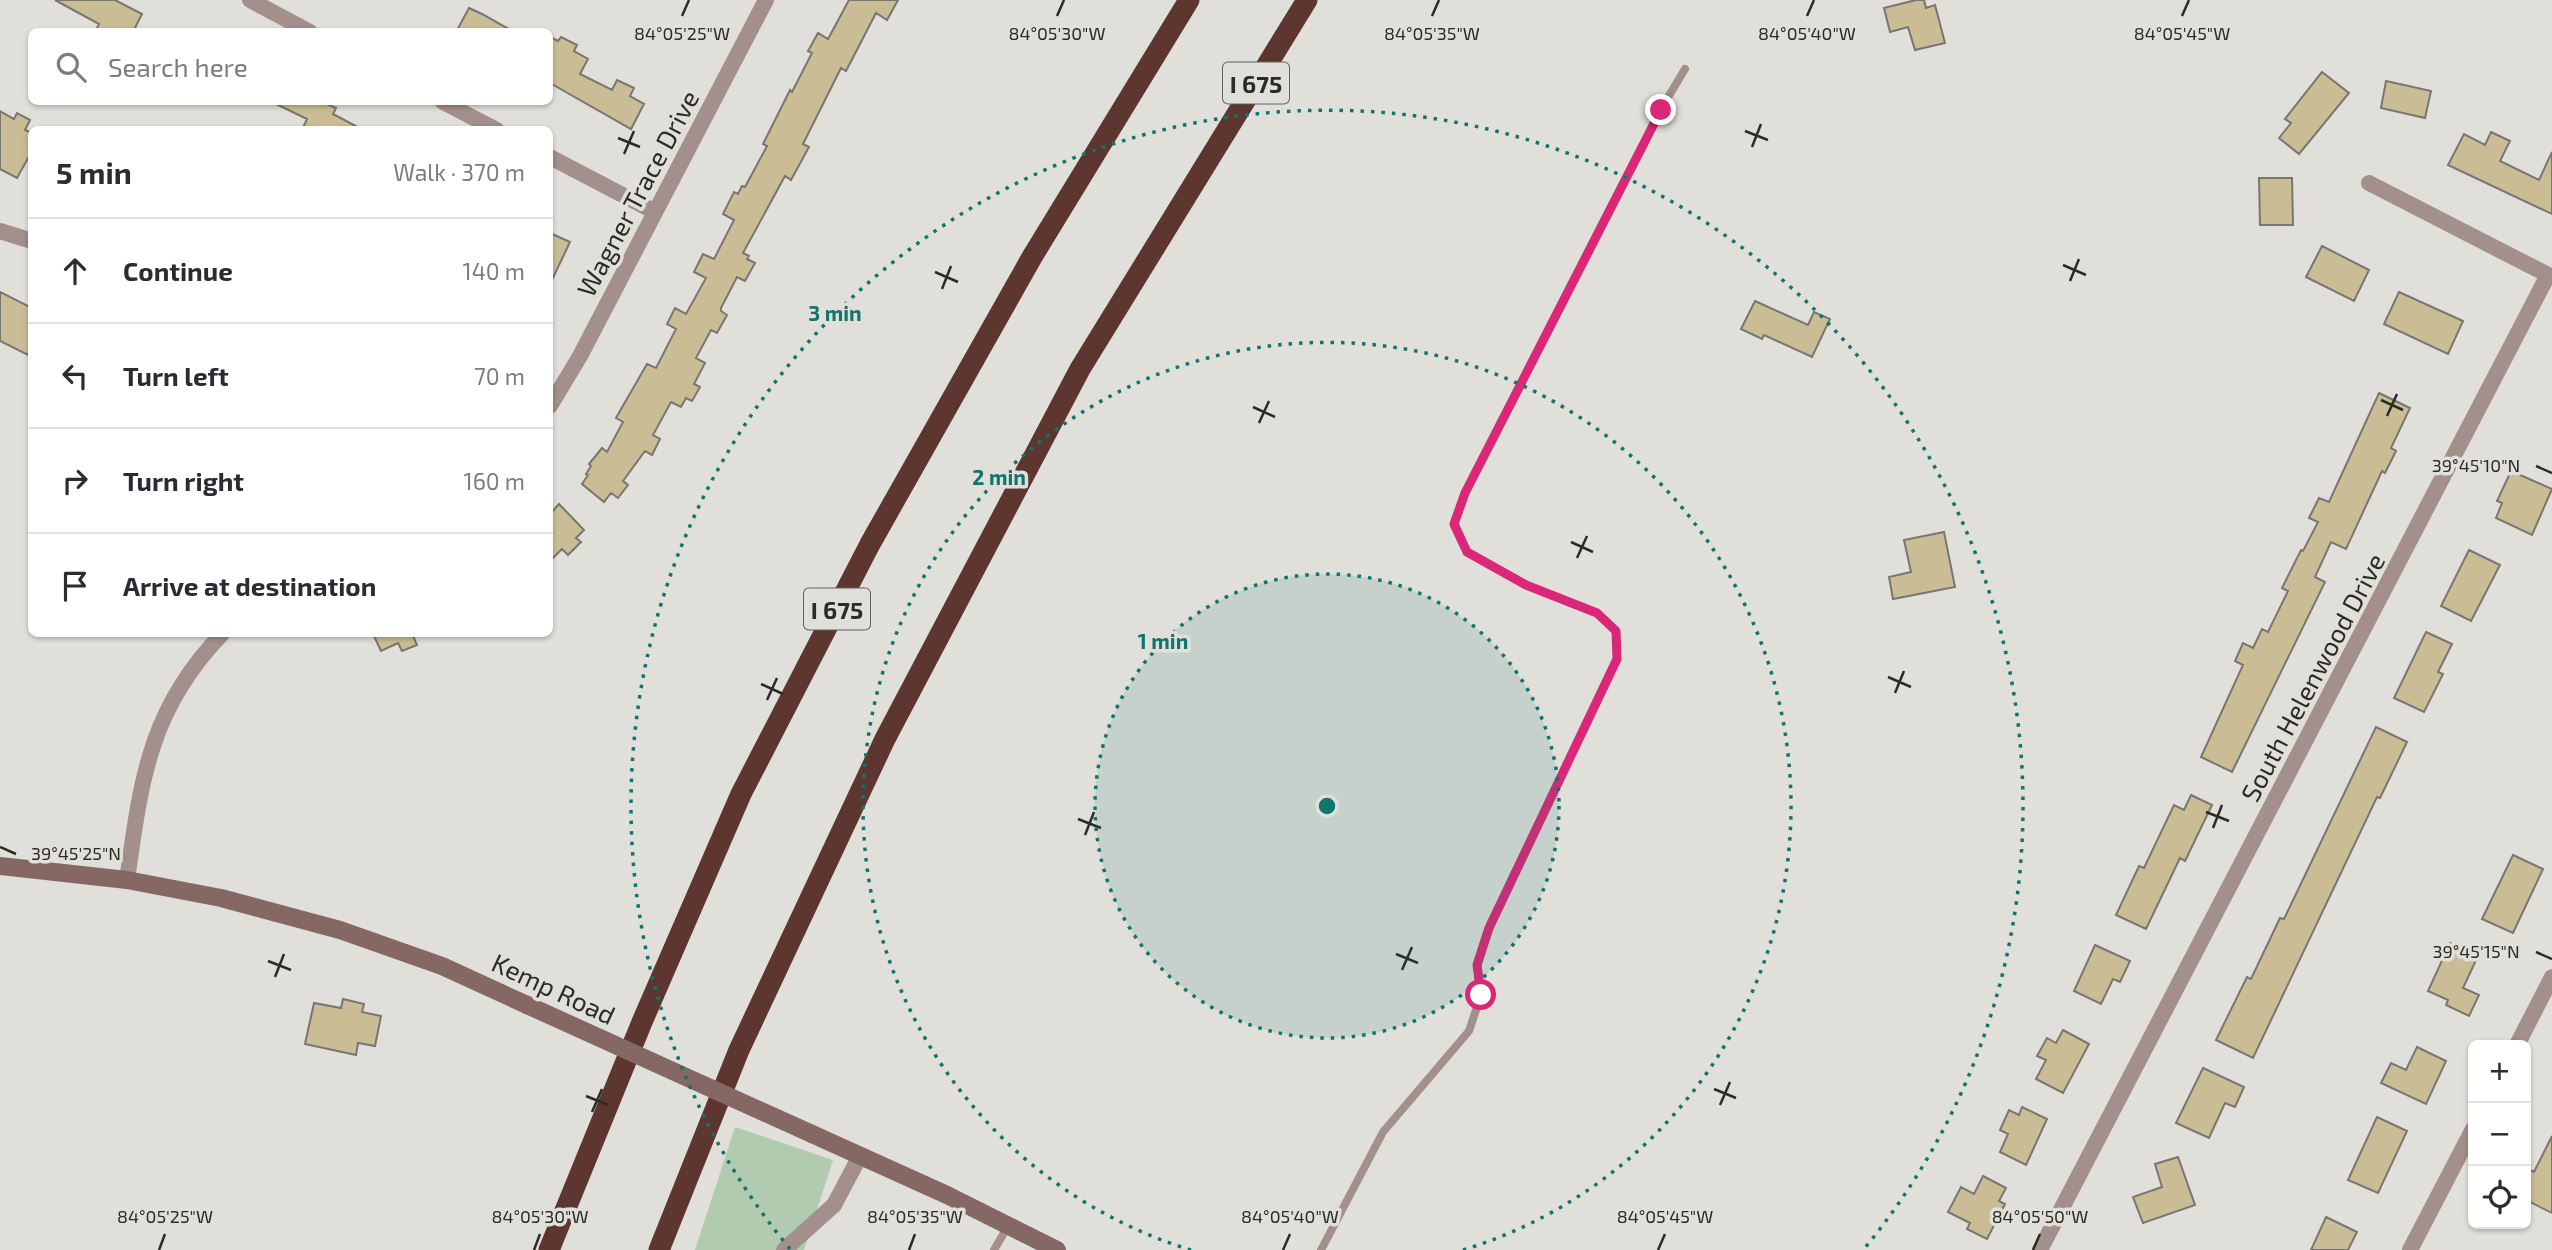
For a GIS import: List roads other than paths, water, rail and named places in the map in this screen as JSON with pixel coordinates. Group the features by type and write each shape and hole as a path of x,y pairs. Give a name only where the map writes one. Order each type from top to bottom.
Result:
{"highway":[{"name":"I 675","path":"549,1250 642,1022 741,794 870,544 1031,257 1189,0"},
{"name":"I 675","path":"659,1250 739,1050 885,739 1080,369 1307,0"}],"main road":[{"name":"Kemp Road","path":"0,866 127,880 221,898 341,930 442,966 947,1195 1057,1250"}],"street":[{"path":"250,0 302,28"},
{"name":"Wagner Trace Drive","path":"553,401 580,356 765,0"},
{"path":"449,105 489,126"},
{"path":"553,159 654,212"},
{"path":"2369,183 2550,276"},
{"path":"0,231 28,240"},
{"name":"South Helenwood Drive","path":"2040,1250 2550,276"},
{"path":"127,880 141,785 155,737 175,694 207,649 219,637"},
{"path":"2520,1040 2552,977"},
{"path":"2410,1250 2468,1139"},
{"path":"784,1250 834,1205 860,1156"}],"lane":[{"path":"1321,1250 1383,1132 1469,1031 1481,995 1477,965 1489,928 1617,659 1616,631 1597,613 1526,585 1467,552 1454,524 1465,493 1654,122 1685,69"},
{"path":"994,1250 1008,1226"}]}
